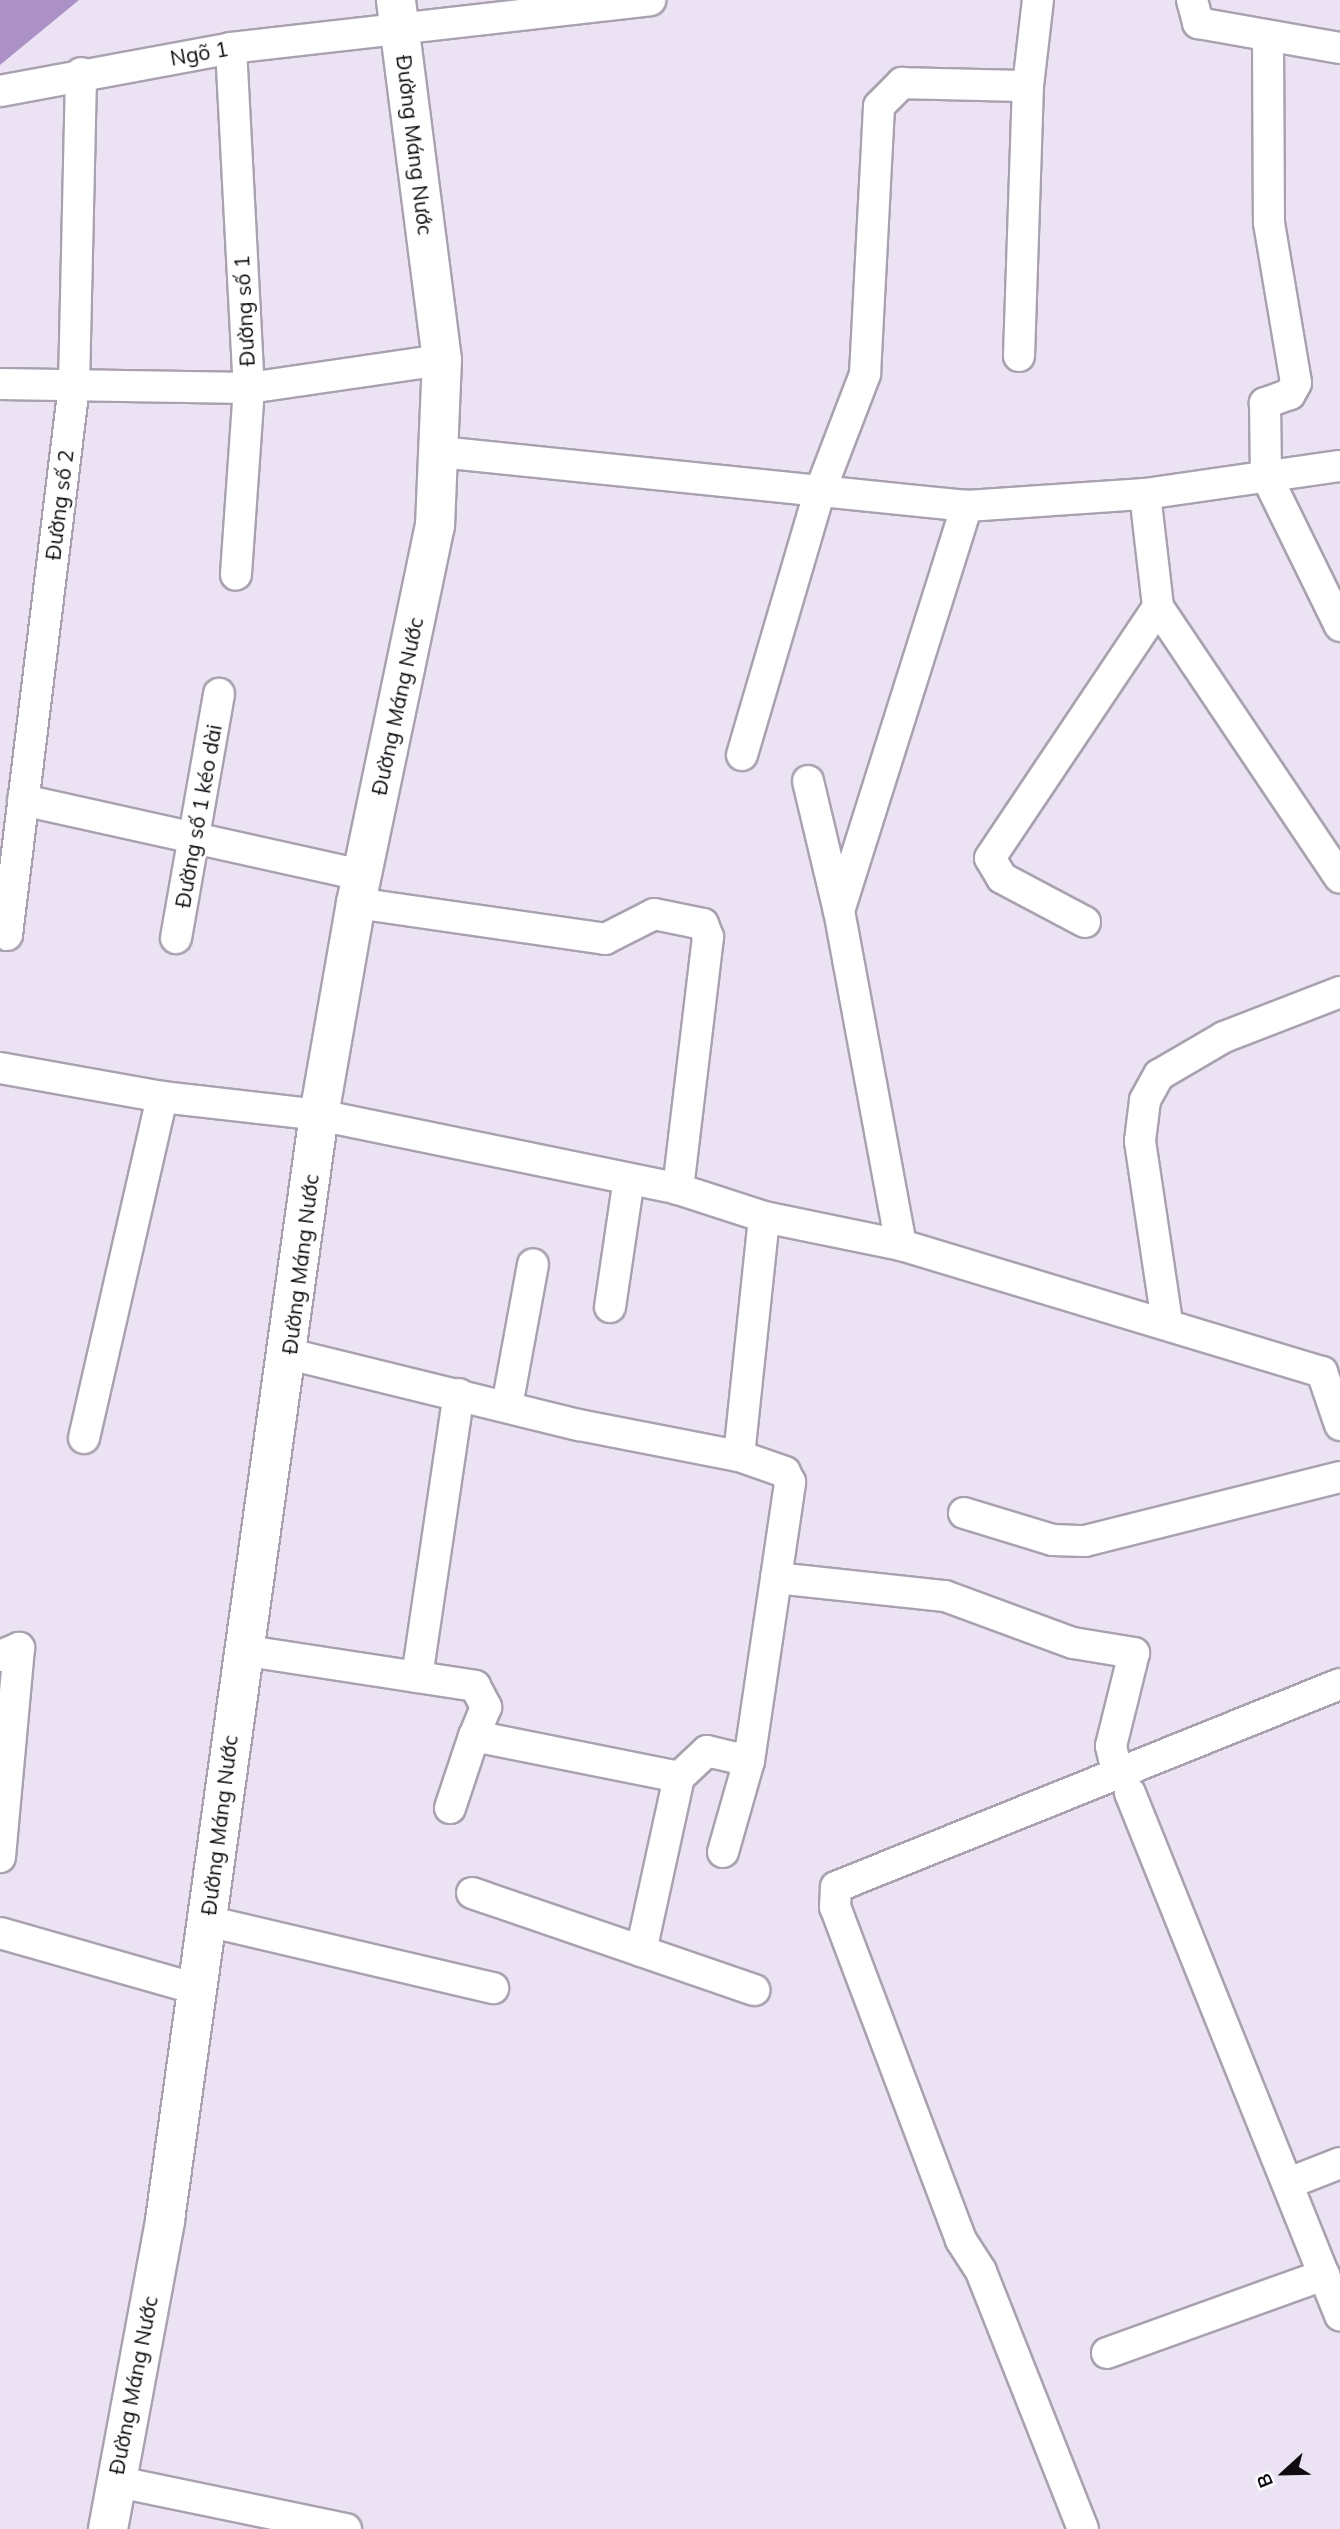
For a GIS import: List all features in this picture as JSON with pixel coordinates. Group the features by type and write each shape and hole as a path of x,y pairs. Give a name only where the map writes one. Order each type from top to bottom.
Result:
{"main road":[{"name":"Đường Máng Nước","path":"108,2529 114,2481 165,2220 207,1921 241,1650 289,1354 319,1115 359,889 435,526 442,360 397,12"}],"street":[{"name":"Ngõ 1","path":"0,91 82,73 230,48 397,12 650,0"},
{"path":"1019,356 1028,86 1038,0"},
{"path":"1192,0 1198,23 1268,39 1340,48"},
{"path":"1268,39 1269,223 1296,383 1290,394 1265,403 1266,475 1340,626"},
{"name":"Đường số 1","path":"230,48 248,388 236,575"},
{"name":"Đường số 2","path":"7,935 74,385 82,73"},
{"path":"742,755 819,494 865,374 879,106 902,83 1028,86"},
{"path":"0,384 248,388 442,360"},
{"path":"440,452 819,494 967,506 1145,494 1340,466"},
{"path":"1145,494 1158,607 1340,878"},
{"path":"839,911 967,506"},
{"path":"1085,922 1002,878 990,858 1158,607"},
{"name":"Đường số 1 kéo dài","path":"176,938 219,694"},
{"path":"808,782 839,911 901,1245"},
{"path":"23,800 194,838 359,889 605,939 654,914 703,924 708,937 678,1189"},
{"path":"1167,1322 1140,1141 1145,1100 1159,1075 1224,1037 1340,992"},
{"path":"0,1068 162,1097 319,1115 629,1178 678,1189 764,1217 901,1245 1167,1322 1322,1372 1340,1425"},
{"path":"84,1438 162,1097"},
{"path":"610,1307 629,1178"},
{"path":"740,1456 764,1217"},
{"path":"507,1406 533,1264"},
{"path":"289,1354 507,1406 740,1456 789,1479 749,1761 723,1852"},
{"path":"417,1677 460,1394"},
{"path":"964,1513 1053,1540 1095,1540 1340,1477"},
{"path":"776,1578 945,1596 1073,1643 1134,1653 1111,1746 1340,2315"},
{"path":"0,1656 19,1648 6,1716 0,1857"},
{"path":"241,1650 417,1677 482,1690 486,1707 450,1808"},
{"path":"1083,2529 981,2271 961,2240 835,1907 836,1887 1124,1783 1340,1684"},
{"path":"474,1736 680,1777"},
{"path":"641,1951 680,1777 707,1751 749,1761"},
{"path":"472,1893 754,1990"},
{"path":"207,1921 493,1988"},
{"path":"0,1933 196,1989"},
{"path":"1289,2183 1340,2163"},
{"path":"1107,2353 1324,2275"},
{"path":"114,2481 346,2529"}],"shaded area":[{"path":"0,0 79,0 0,65"}]}
